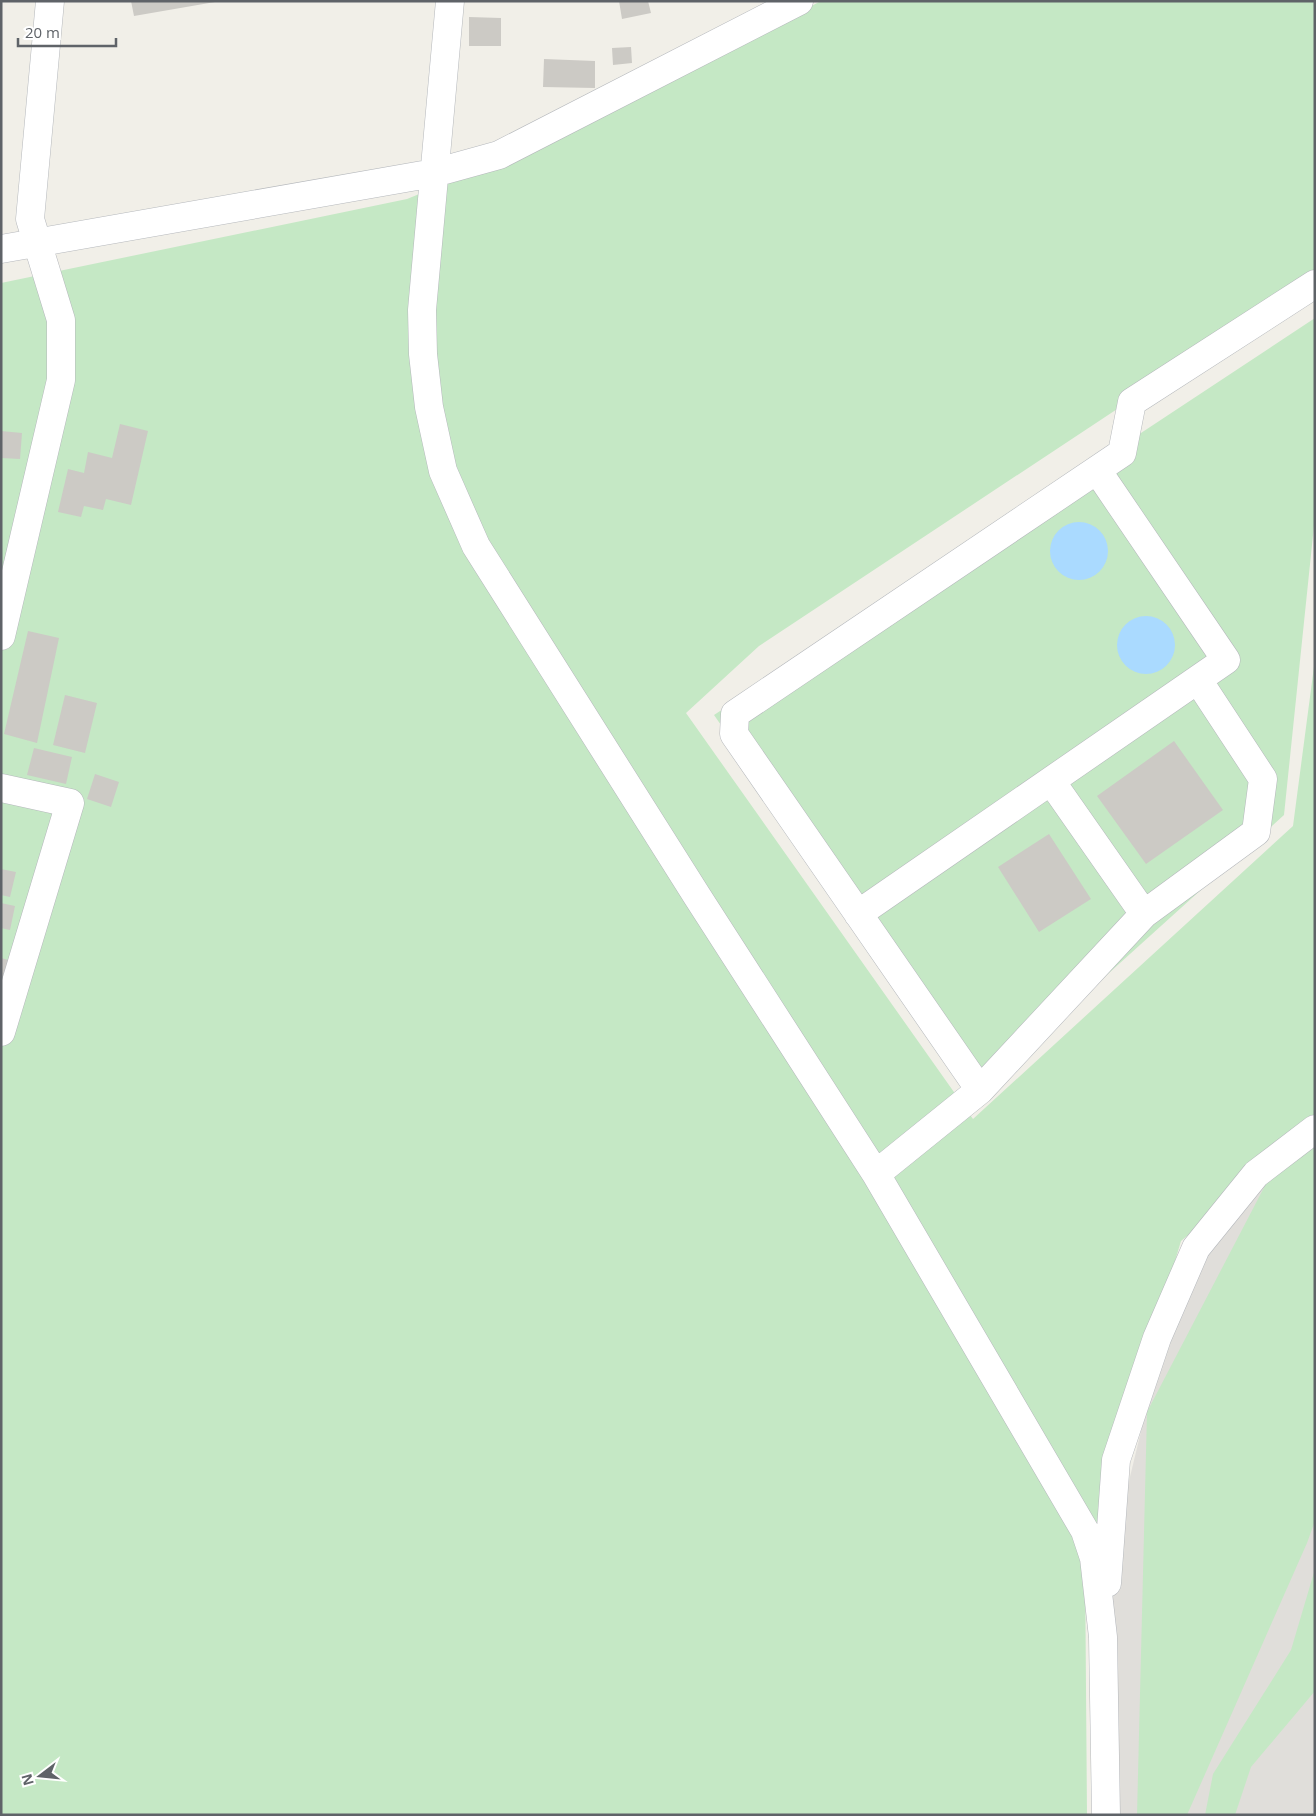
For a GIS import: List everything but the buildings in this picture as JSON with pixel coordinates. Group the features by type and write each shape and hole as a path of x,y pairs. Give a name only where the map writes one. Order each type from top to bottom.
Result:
{"street":[{"path":"1,636 61,380 61,320 30,218 50,1"},
{"path":"450,1 422,310 429,407 443,471 476,546 697,896 876,1174 1085,1531 1094,1558 1103,1637"},
{"path":"1,249 434,173 500,155 799,1"},
{"path":"980,1090 734,734 735,714 1122,453 1132,402 1315,284"},
{"path":"858,914 1226,660 1097,470"},
{"path":"876,1174 980,1090 1144,914 1256,832 1263,778 1198,680"},
{"path":"1051,781 1144,914"},
{"path":"1,788 70,803 1,1032"},
{"path":"1106,1815 1103,1637 1116,1460 1161,1329 1196,1248 1256,1174 1315,1129"}],"shaded area":[{"path":"1315,1127 1315,1815 1098,1815 1108,1568 1172,1303 1249,1181"}],"green space":[{"path":"821,1 1315,1 1315,278 759,646 686,713 973,1119 1293,826 1315,659 1315,1128 1181,1241 1085,1561 1087,1815 1,1815 1,283 407,199 559,137"},
{"path":"1315,318 1315,516 1284,815 976,1093 714,715"},
{"path":"1315,1146 1315,1521 1187,1815 1137,1815 1147,1412 1270,1176"},
{"path":"1315,1569 1315,1691 1251,1767 1235,1815 1205,1815 1213,1774 1291,1650"}],"water":[{"path":"1073,522 1085,522 1100,530 1108,545 1108,557 1100,572 1085,580 1073,580 1058,572 1050,557 1050,545 1058,530"},
{"path":"1140,616 1152,616 1167,624 1175,639 1175,651 1167,666 1152,674 1140,674 1125,666 1117,651 1117,639 1125,624"}]}
